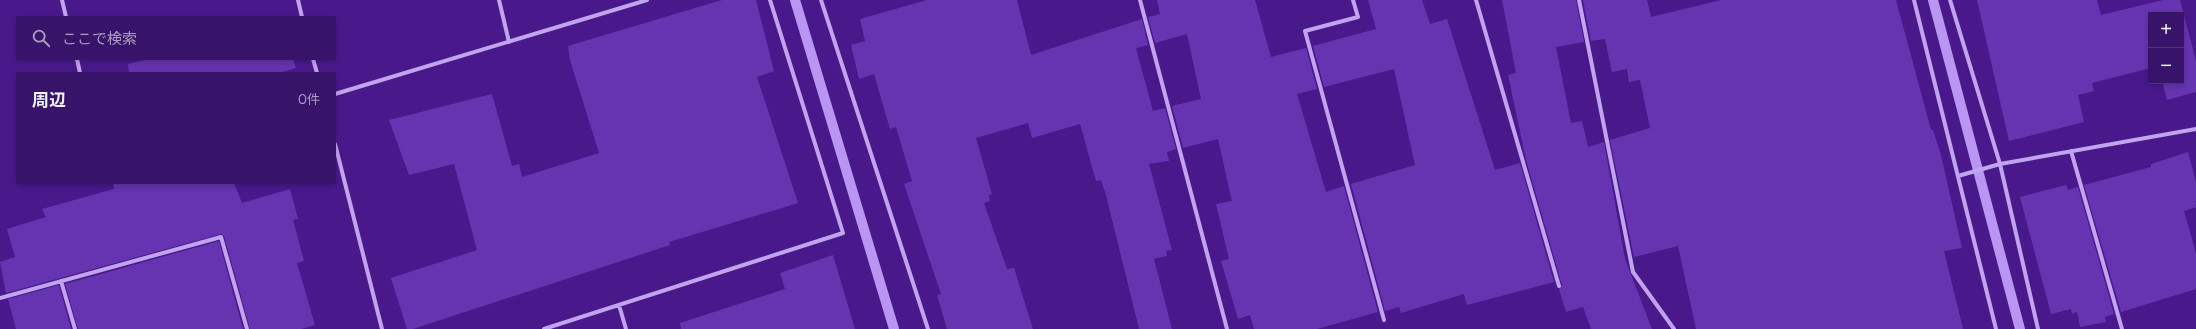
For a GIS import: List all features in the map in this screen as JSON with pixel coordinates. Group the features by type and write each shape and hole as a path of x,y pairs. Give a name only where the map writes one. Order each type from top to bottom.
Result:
{"street":[{"path":"62,0 66,16"},
{"path":"298,0 302,16"},
{"path":"499,0 509,42"},
{"path":"336,94 647,0"},
{"path":"544,329 843,233 770,0"},
{"path":"821,0 928,329"},
{"path":"1140,0 1228,329"},
{"path":"1353,0 1358,17 1305,31 1384,320"},
{"path":"1476,0 1559,286"},
{"path":"1579,0 1633,272 1674,329"},
{"path":"1914,0 1996,329"},
{"path":"1950,0 2000,164 2038,329"},
{"path":"77,60 80,72"},
{"path":"313,60 317,72"},
{"path":"1958,176 2000,164 2196,129"},
{"path":"336,148 382,329"},
{"path":"2071,151 2122,329"},
{"path":"0,298 221,237 247,329"},
{"path":"61,281 75,329"},
{"path":"619,305 626,329"}],"building":[{"path":"722,0 756,0 774,71 757,77 798,203 669,242 670,245 413,329 407,329 391,278 477,250 454,164 409,175 389,120 492,94 512,166 519,164 522,177 599,153 570,60 568,46"},
{"path":"927,0 1017,0 1031,55 1142,19 1148,45 1136,48 1153,111 1165,108 1176,149 1167,152 1169,161 1149,164 1172,250 1166,251 1167,256 1154,259 1172,329 1139,329 1106,195 1101,180 1096,181 1080,124 1032,138 1028,123 976,138 992,194 989,195 990,201 984,203 1007,269 1014,268 1033,329 947,329 937,295 941,294 904,184 912,181 896,127 890,129 874,74 859,79 851,45 865,41 860,19"},
{"path":"1157,0 1255,0 1271,57 1306,48 1317,89 1297,94 1326,192 1344,186 1378,312 1317,329 1254,329 1250,315 1238,319 1221,261 1229,259 1216,204 1232,201 1218,139 1183,148 1172,106 1201,99 1187,34 1155,43 1148,17 1160,14"},
{"path":"1368,0 1422,0 1430,24 1447,19 1495,170 1520,163 1554,282 1467,305 1464,294 1401,313 1399,307 1385,311 1351,184 1415,165 1394,69 1324,87 1313,46 1376,29"},
{"path":"1502,0 1576,0 1584,42 1556,47 1571,123 1582,121 1588,147 1604,142 1625,259 1652,329 1591,329 1583,307 1566,312 1559,289 1562,285 1526,160 1508,75 1516,73"},
{"path":"1583,0 1647,0 1651,17 1721,0 1896,0 1931,130 1933,130 1941,155 1962,248 1944,251 1963,329 1696,329 1678,246 1634,257 1610,140 1650,128 1640,80 1629,82 1627,69 1612,72 1605,39 1591,41"},
{"path":"1977,0 2097,0 2101,15 2163,0 2180,0 2183,12 2148,12 2148,69 2092,83 2094,91 2078,95 2084,122 2009,141"},
{"path":"2184,15 2196,61 2196,92 2167,100 2163,84 2184,84"},
{"path":"144,60 293,60 296,68 282,72 129,72 128,64"},
{"path":"2188,152 2196,182 2196,207 2184,211 2196,253 2196,289 2121,312 2084,185 2151,167 2151,164"},
{"path":"113,184 234,184 242,203 290,189 298,219 293,220 304,261 297,263 315,325 301,329 250,329 224,236 221,234 6,293 0,262 15,257 7,229 46,217 42,209 114,189"},
{"path":"2066,185 2068,190 2078,187 2114,314 2105,317 2106,322 2080,327 2077,312 2072,314 2071,309 2051,314 2020,197"},
{"path":"219,241 243,329 78,329 65,284"},
{"path":"833,255 855,329 681,329 680,323 785,289 780,273"},
{"path":"59,285 71,329 16,329 8,299"}],"waterway":[{"path":"795,0 894,329"},
{"path":"1933,0 2020,329"}]}
